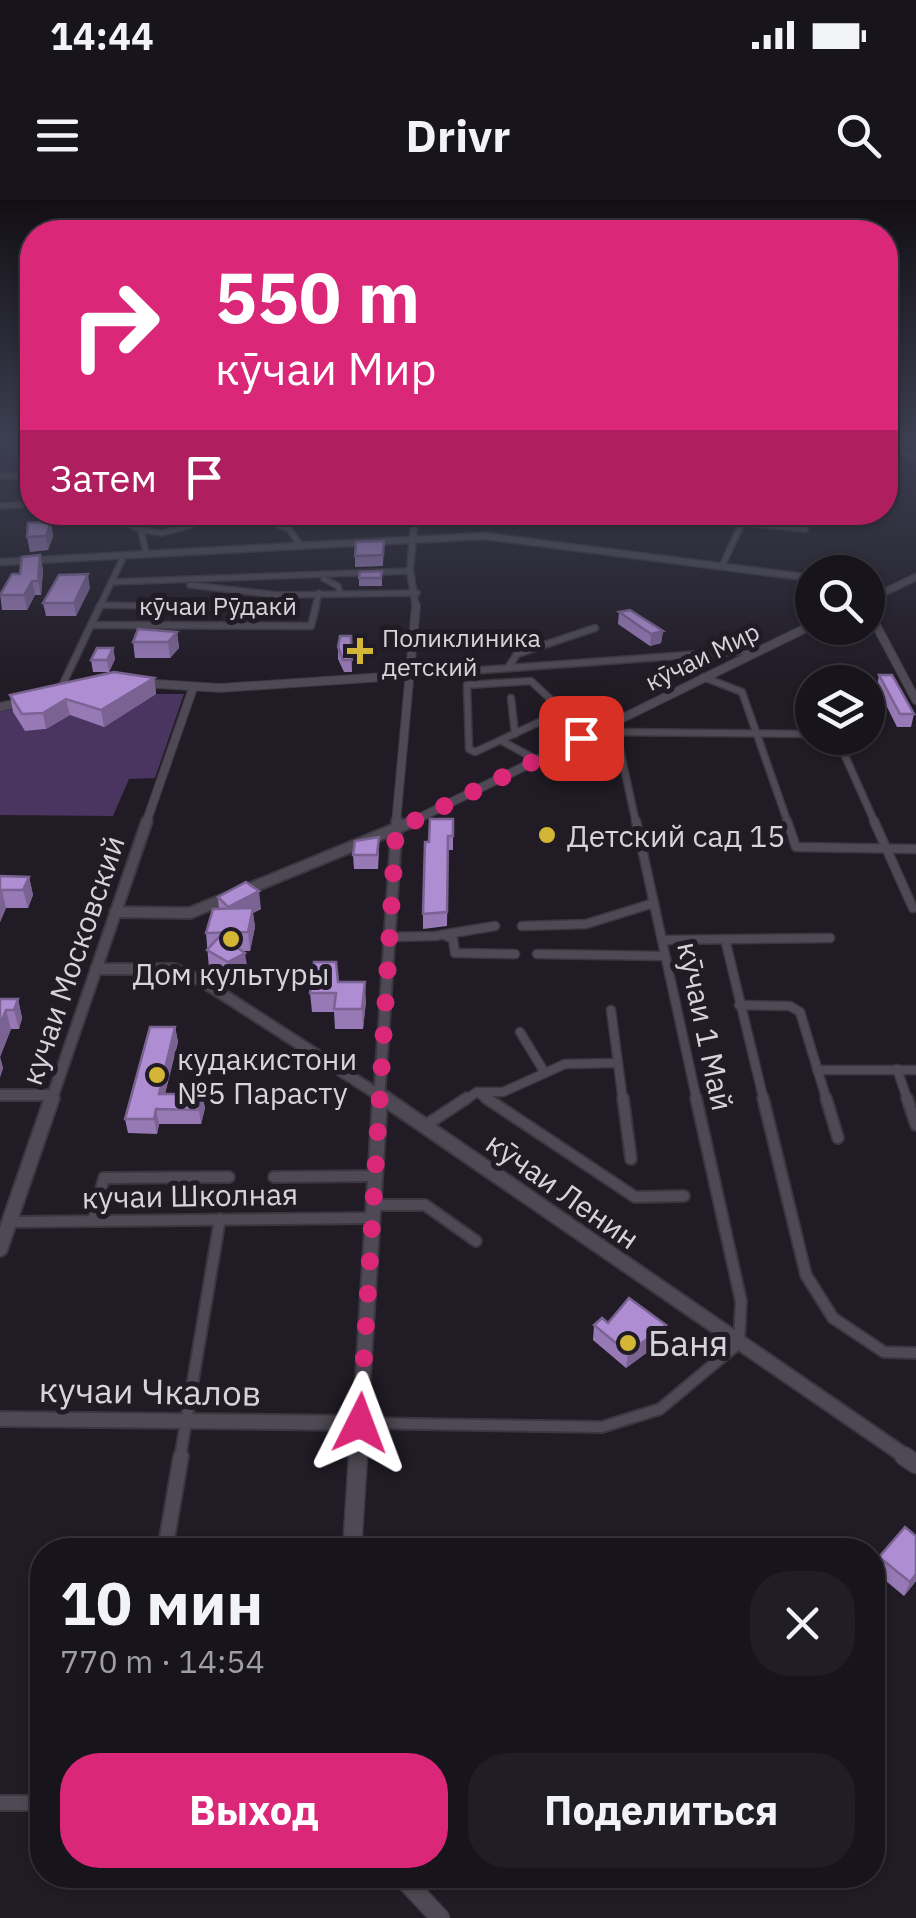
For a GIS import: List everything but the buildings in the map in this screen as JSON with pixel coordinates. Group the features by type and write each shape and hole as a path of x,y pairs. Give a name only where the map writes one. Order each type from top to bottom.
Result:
{"street":[{"path":"131,525 162,533 191,525"},
{"path":"278,525 290,530 299,544"},
{"path":"353,1538 378,1092 396,830 412,675 416,592 410,571 414,525"},
{"path":"722,566 741,525"},
{"path":"760,525 805,530"},
{"path":"142,530 146,553"},
{"path":"0,565 122,560 299,544 493,538 795,576"},
{"path":"0,565 146,553 413,540"},
{"name":"кӯчаи Рӯдакӣ","path":"59,692 122,560"},
{"name":"кӯчаи Рӯдакӣ","path":"111,582 410,571"},
{"path":"885,592 916,577"},
{"path":"324,579 338,586 340,594"},
{"name":"кӯчаи Рӯдакӣ","path":"164,582 278,595 416,592"},
{"name":"кӯчаи Рӯдакӣ","path":"91,625 310,626 319,594"},
{"name":"кӯчаи Рӯдакӣ","path":"100,605 273,608 278,595"},
{"path":"508,668 517,654 594,628"},
{"name":"кӯчаи Мир","path":"116,912 190,913 396,830 596,730 610,728 795,633"},
{"path":"885,642 916,700"},
{"path":"135,682 193,688 758,650"},
{"path":"703,677 742,692 796,847 916,848"},
{"path":"65,680 84,680"},
{"path":"561,712 502,741 474,752 469,749 468,685 531,681 561,712 596,730"},
{"name":"кучаи Московский","path":"0,1250 193,688"},
{"path":"0,707 74,689"},
{"path":"511,698 515,734"},
{"path":"610,728 795,734"},
{"name":"кӯчаи 1 Май","path":"610,728 654,903 741,1301 739,1343"},
{"path":"502,741 538,760"},
{"path":"845,755 913,908"},
{"path":"522,926 586,924 654,903"},
{"path":"390,937 444,935 474,926 496,926"},
{"path":"444,935 453,940 455,953 515,954"},
{"path":"662,940 830,938"},
{"path":"725,939 806,1276 833,1318 884,1352 916,1354"},
{"path":"537,954 665,956"},
{"name":"кӯчаи Ленин","path":"96,969 174,969 202,982 426,1124 915,1462"},
{"path":"739,1006 796,1008 838,1138"},
{"path":"611,1010 631,1159"},
{"path":"520,1032 545,1074"},
{"path":"426,1124 477,1092 504,1092 566,1064 617,1063"},
{"path":"817,1070 916,1070"},
{"path":"897,1070 916,1125"},
{"path":"477,1092 635,1197 684,1196"},
{"path":"0,1095 53,1095"},
{"path":"274,1177 373,1176"},
{"path":"93,1221 104,1178 229,1177"},
{"name":"кучаи Школная","path":"10,1222 220,1220 424,1205 476,1242"},
{"path":"167,1538 220,1220"},
{"path":"360,1423 602,1427 660,1410 739,1343"},
{"name":"кучаи Чкалов","path":"0,1418 360,1423"},
{"path":"0,1803 30,1803"},
{"path":"412,1888 440,1918"}],"shaded area":[{"path":"156,694 184,694 155,778 129,779 113,816 0,815 0,711 11,708 25,731 46,729 70,715 104,726"}],"place":[{"name":"Поликлиника детский","path":"360,651"},
{"name":"Детский сад 15","path":"547,835"},
{"name":"Дом культуры","path":"231,939"},
{"name":"кудакистони №5 Парасту","path":"157,1075"},
{"name":"Баня","path":"628,1343"}],"route":[{"path":"360,1423 396,830 581,738"}]}
